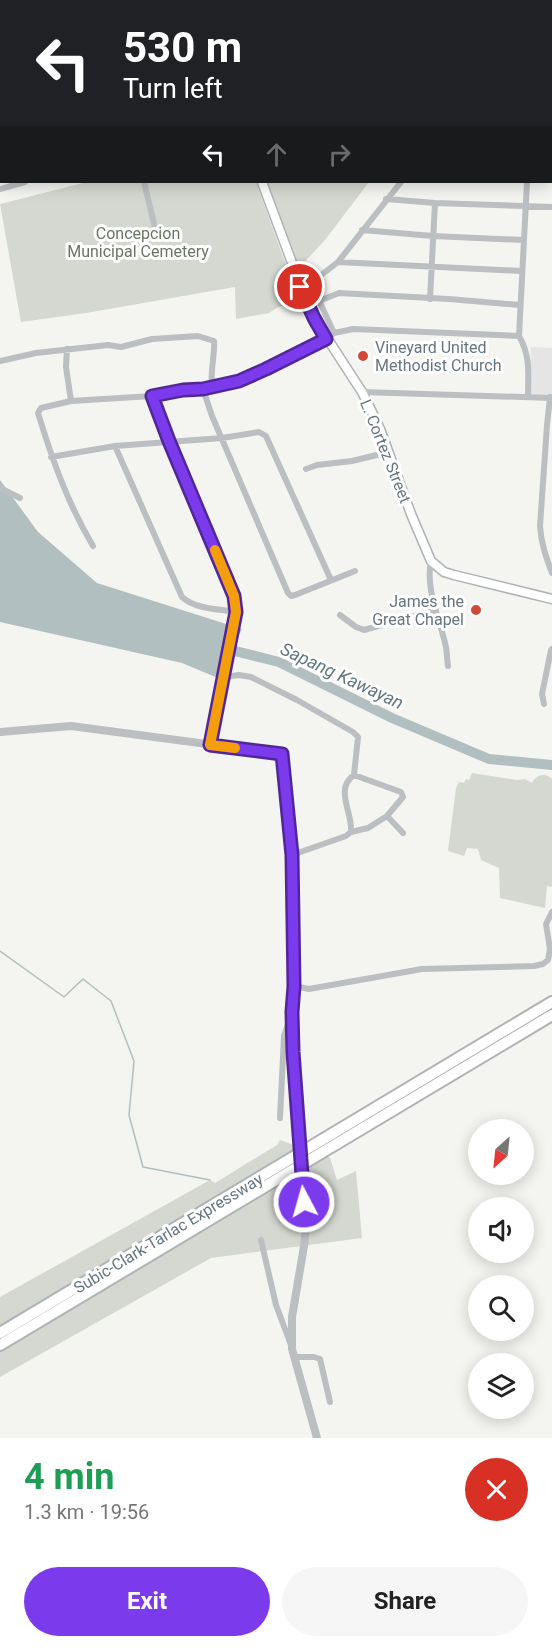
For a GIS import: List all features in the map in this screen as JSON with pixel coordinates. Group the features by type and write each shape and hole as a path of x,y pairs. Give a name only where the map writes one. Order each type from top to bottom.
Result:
{"highway":[{"name":"Subic-Clark-Tarlac Expressway","path":"0,1333 552,1002"},
{"name":"Subic-Clark-Tarlac Expressway","path":"0,1345 552,1015"}],"main road":[{"name":"L. Cortez Street","path":"262,183 300,287 314,318 330,336 380,429 431,561"},
{"path":"431,561 444,572 552,599"}],"street":[{"path":"0,189 22,183"},
{"path":"144,183 155,228"},
{"path":"300,287 311,283 338,262 400,183"},
{"path":"527,183 519,336 529,357 528,397"},
{"path":"386,199 552,207"},
{"path":"430,299 435,203"},
{"path":"362,230 524,240"},
{"path":"338,262 522,271"},
{"path":"311,283 330,336"},
{"path":"319,301 339,293 520,305"},
{"path":"93,546 79,522 51,457 38,413 41,408 71,401 152,396 239,381 330,336 353,328 519,336"},
{"path":"0,361 67,349 108,345 121,347 152,339 198,336 214,340 207,388 222,438 288,593 291,596 295,595 355,571"},
{"path":"67,349 66,367 71,401"},
{"path":"362,392 551,398 540,526 544,554 552,573"},
{"path":"152,396 234,596 236,612 210,745"},
{"path":"51,457 115,446 222,438 259,432 266,436 331,580"},
{"path":"115,446 184,600 199,606 236,612"},
{"path":"306,469 389,452"},
{"path":"0,488 20,498"},
{"path":"431,561 429,570 436,610 446,646 448,666"},
{"path":"340,615 364,630 436,610"},
{"path":"544,704 542,694 552,648"},
{"path":"224,674 251,677 297,700 358,737 354,775 348,779 344,793 352,824 351,832"},
{"path":"0,732 71,726 282,754 292,855 293,1052 302,1186 307,1217 292,1317 292,1349"},
{"path":"292,855 346,836 351,832 368,828 387,816 403,797 401,792 354,775"},
{"path":"387,816 403,833"},
{"path":"294,986 309,989 422,969 543,964 548,960 550,949 546,924 552,912"},
{"path":"280,1118 284,1036 292,1012"},
{"path":"261,1240 276,1305 292,1349 317,1438"},
{"path":"294,1358 320,1359 330,1402"}],"shaded area":[{"path":"531,347 552,348 552,395 529,395"},
{"path":"0,480 38,532 97,583 242,629 218,678 182,663 0,622"}],"green space":[{"name":"Concepcion Municipal Cemetery","path":"83,183 256,183 302,303 278,307 269,313 236,319 235,287 21,322 0,204"},
{"path":"265,183 368,183 325,240 299,268"},
{"path":"472,773 517,780 525,779 532,783 541,775 552,779 552,887 547,886 545,908 500,898 499,868 481,860 478,849 467,848 464,856 448,851 456,788 459,782 464,783 466,779 469,780"},
{"path":"280,1140 330,1158 337,1180 356,1171 362,1238 211,1258 0,1377 0,1297 210,1180 215,1183 277,1145"}],"waterway":[{"name":"Sapang Kawayan","path":"219,647 279,662 392,718 489,759 552,765"},
{"path":"0,951 64,997 83,979 111,1001 134,1061 129,1115 143,1167 210,1180"}],"slow traffic":[{"path":"215,550 234,596 236,612 210,745 235,748"}],"place":[{"name":"Vineyard United Methodist Church","path":"363,356"},
{"name":"James the Great Chapel","path":"476,610"}],"route":[{"path":"300,287 326,339 239,381 221,386 152,396 234,596 236,612 210,745 282,754 292,855 293,1052 304,1202"}]}
